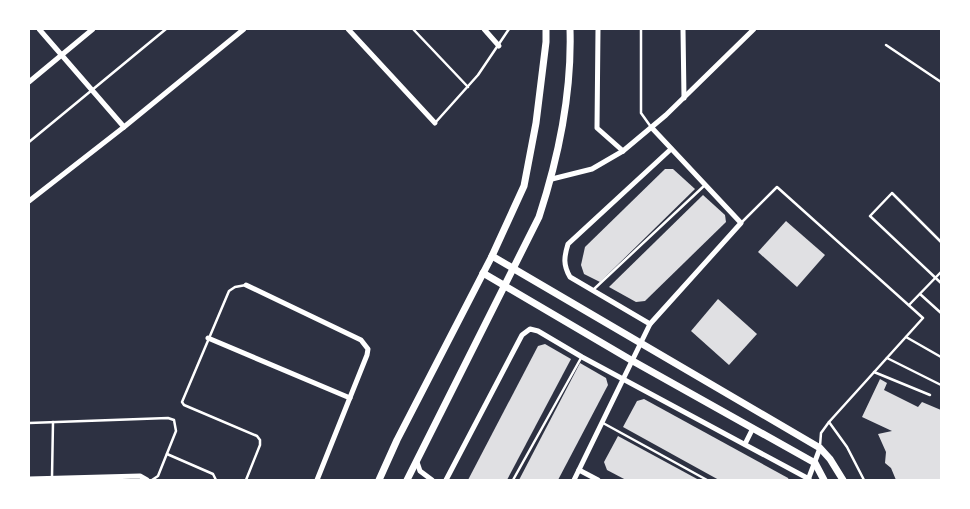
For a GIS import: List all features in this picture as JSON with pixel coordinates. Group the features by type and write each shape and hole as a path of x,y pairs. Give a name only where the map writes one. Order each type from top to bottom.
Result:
{"street":[{"path":"39,29 124,127"},
{"path":"29,82 93,29"},
{"path":"29,201 124,127 244,29"},
{"path":"348,29 435,122"},
{"path":"484,29 499,46"},
{"path":"379,480 397,440 492,256 524,186 536,123 546,29"},
{"path":"407,480 539,217 552,179 562,133 567,94 570,29"},
{"path":"598,29 596,128 623,152"},
{"path":"683,29 684,98"},
{"path":"552,179 592,169 623,152 684,98 754,29"},
{"path":"574,480 650,324 741,223 652,128"},
{"path":"650,324 570,277 565,268 564,257 568,244 671,149"},
{"path":"492,256 820,448 830,459 843,480"},
{"path":"483,273 631,360 816,463 824,480"},
{"path":"246,285 361,340 368,349 316,480"},
{"path":"446,480 522,335 530,329 538,331 582,357 808,479 816,463 820,448"},
{"path":"208,338 350,398"},
{"path":"745,444 753,428"},
{"path":"416,462 420,471 432,480"},
{"path":"579,470 598,480"},
{"path":"29,480 140,476 147,480"}],"lane":[{"path":"29,142 166,29"},
{"path":"413,29 468,87"},
{"path":"435,122 478,75 509,29"},
{"path":"641,29 641,113 652,128"},
{"path":"886,44 941,82"},
{"path":"592,291 705,185"},
{"path":"741,223 777,187 923,318 829,422 821,433 820,448"},
{"path":"941,242 892,194 870,216 941,283"},
{"path":"908,305 941,272"},
{"path":"246,285 235,287 229,292 182,402 184,405 257,436 260,440 260,445 246,480"},
{"path":"920,294 941,313"},
{"path":"906,337 941,358"},
{"path":"513,480 582,357"},
{"path":"887,358 941,385"},
{"path":"874,372 930,395"},
{"path":"29,423 168,418 174,420 176,431 158,476 152,480"},
{"path":"52,422 52,479"},
{"path":"602,422 707,480"},
{"path":"829,422 847,446 864,480"},
{"path":"167,454 212,474 216,480"}],"building":[{"path":"665,169 673,169 695,189 600,282 584,274 581,265 585,247"},
{"path":"703,195 725,215 726,222 645,301 636,302 609,287"},
{"path":"786,221 825,255 797,287 758,252"},
{"path":"718,299 757,334 729,365 691,331"},
{"path":"545,344 571,359 507,480 468,480 538,346"},
{"path":"580,363 606,378 608,385 558,480 519,480"},
{"path":"880,379 887,383 884,390 918,407 922,402 941,410 941,480 896,480 891,468 885,463 886,452 878,434 892,431 862,417"},
{"path":"644,399 789,480 719,480 623,427 637,401"},
{"path":"618,436 699,480 626,480 607,470 604,462"}]}
